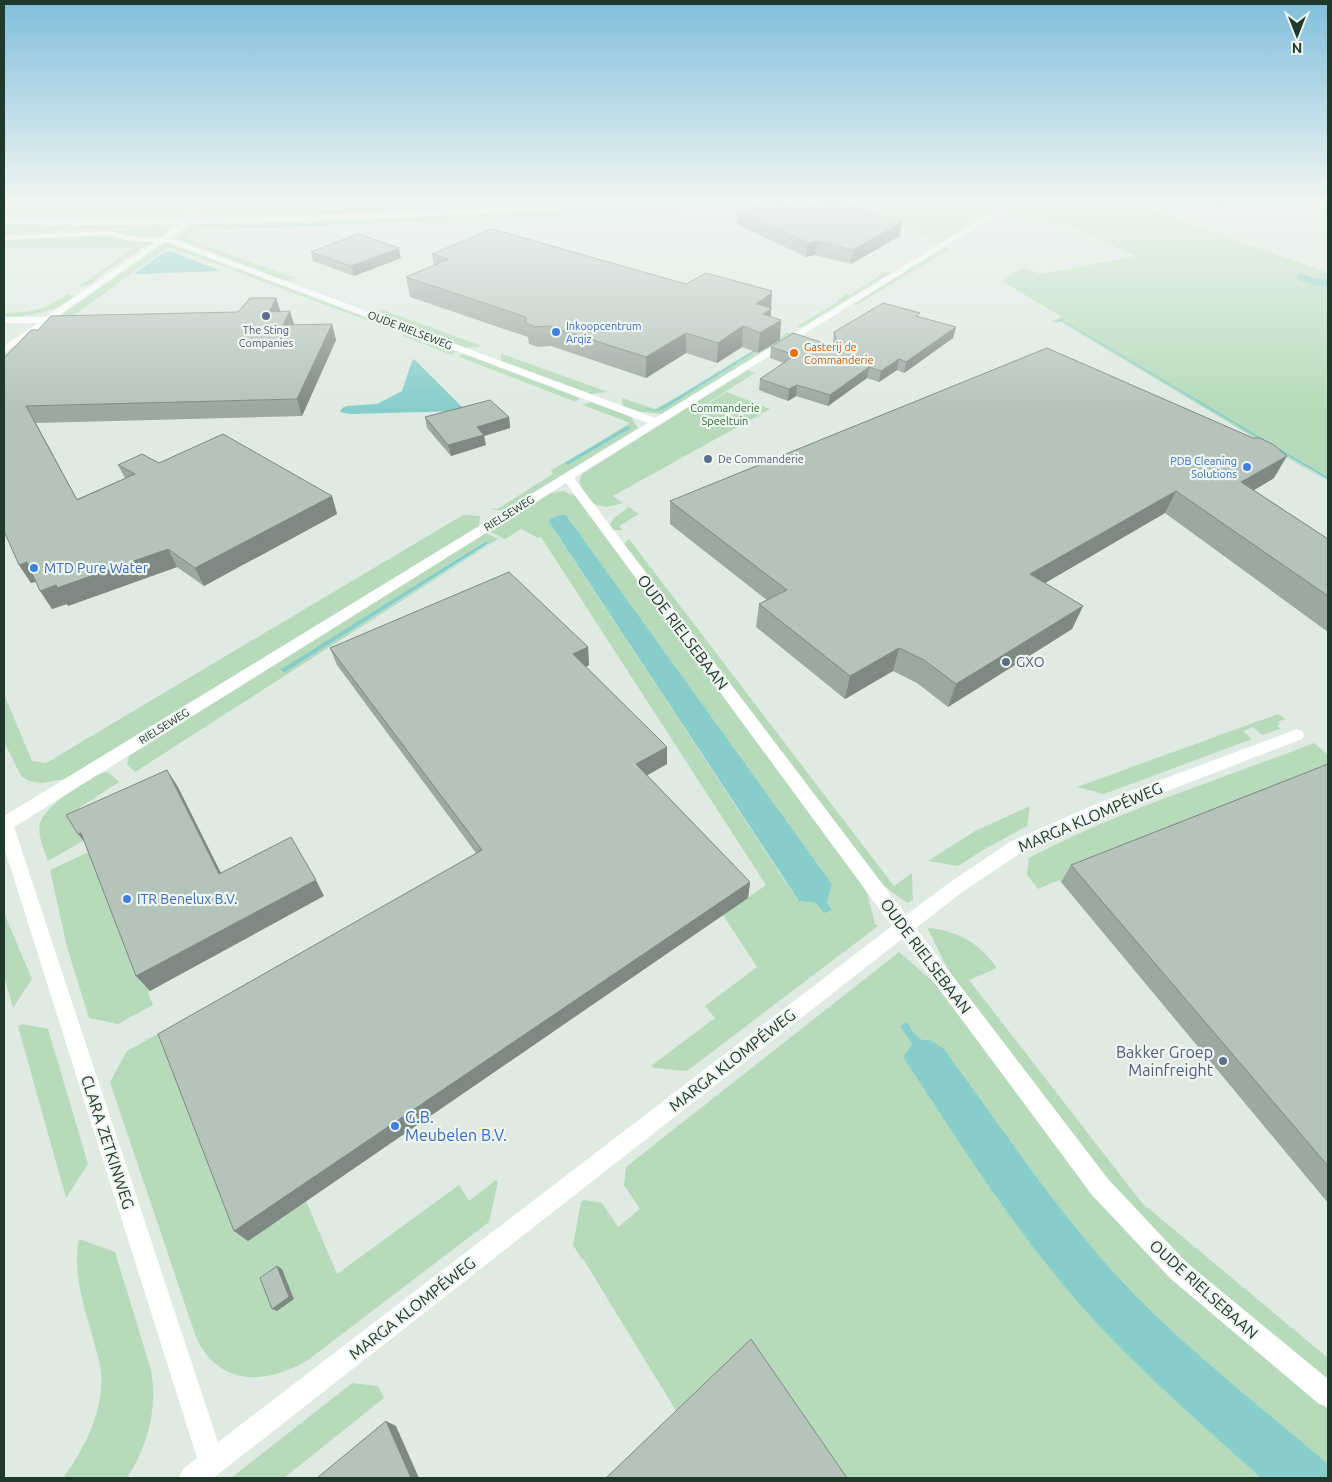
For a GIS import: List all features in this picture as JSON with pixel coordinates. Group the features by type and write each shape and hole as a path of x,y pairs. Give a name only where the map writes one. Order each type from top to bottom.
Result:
{"street":[{"path":"4,350 117,271"},
{"name":"OUDE RIELSEWEG","path":"252,271 656,422"},
{"name":"RIELSEWEG","path":"4,823 901,271"},
{"path":"4,320 46,320"},
{"name":"OUDE RIELSEBAAN","path":"567,477 1100,1187 1179,1270 1328,1396"},
{"name":"MARGA KLOMPÉWEG","path":"192,1478 904,927 956,888 1016,847 1102,809 1297,736"},
{"name":"CLARA ZETKINWEG","path":"4,823 212,1462"}],"green space":[{"path":"101,271 105,271 92,284 78,287"},
{"path":"124,271 135,271 4,366 4,356"},
{"path":"235,271 244,271 425,340 421,342 426,344 431,342 455,351 452,355 401,335 403,334"},
{"path":"261,271 276,271 298,279 284,280"},
{"path":"906,271 913,271 856,305 854,304"},
{"path":"1017,271 1032,271 1041,274 1056,271 1323,271 1328,273 1328,280 1306,274 1328,287 1328,477 1061,319 1054,322 1062,321 1280,451 1328,482 1061,322 1053,323 1052,321 1062,317 1002,281"},
{"path":"885,272 890,273 802,327 796,327 839,301 837,300 847,294 850,295"},
{"path":"68,294 74,296 58,307 32,315 4,317 4,313 38,310"},
{"path":"380,309 482,346 466,348 379,315"},
{"path":"788,332 791,334 662,414 642,412 623,406 622,398 655,409 685,393 656,410 645,409 658,411"},
{"path":"464,354 579,398 576,402 457,356"},
{"path":"501,354 608,392 591,394 501,361"},
{"name":"Commanderie Speeltuin","path":"748,370 755,373 685,417 727,392 770,409 613,496 623,503 606,507 594,504 585,493 580,485 583,473"},
{"path":"591,402 631,417 638,428 503,511 490,509 497,509 553,474 551,470 564,463 568,465 631,428 627,426 574,458 630,423 583,405"},
{"path":"563,491 575,496 866,889 875,924 878,926 687,1071 654,1068 651,1066 715,1018 705,1006 757,967 723,915 766,885 541,537 538,538 521,529 505,539 489,531 551,493","holes":["566,515 832,884 827,902 832,910 816,903 799,901 550,524 552,517"]},
{"path":"629,507 639,514 619,526 622,530 613,530 610,525 614,518"},
{"path":"463,515 480,516 479,526 78,772 64,779 42,783 29,781 21,776 4,742 4,694 32,761 46,763"},
{"path":"486,533 498,539 135,772 127,764 129,756","holes":["485,541 489,544 284,673 280,671"]},
{"path":"629,539 894,886 912,873 913,900 907,903 883,885 624,544"},
{"path":"1278,714 1285,719 1278,722 1280,729 1262,735 1253,727 1243,731 1252,739 1104,794 1077,787"},
{"path":"1314,743 1328,755 1328,776 1061,882 1059,880 1038,889 1027,875 1029,858 1063,841 1134,810"},
{"path":"108,772 119,782 79,808 90,837 48,861 39,832 40,823 44,816 59,800 81,784"},
{"path":"1030,806 1027,826 958,866 928,861 975,831"},
{"path":"95,849 150,991 148,992 153,1005 118,1024 89,1018 67,947 50,870"},
{"path":"4,913 32,979 13,1008 4,976"},
{"path":"929,928 950,932 968,940 983,952 997,968 969,980 1142,1203 1328,1358 1328,1380 1189,1265 1121,1196 951,976"},
{"path":"899,952 937,985 1059,1149 1201,1302 1328,1409 1328,1464 1194,1351 1119,1278 1050,1195 944,1049 918,1038 907,1022 900,1026 912,1044 903,1057 986,1182 1029,1242 1097,1324 1143,1370 1261,1478 839,1478 678,1414 573,1245 581,1202 584,1200 602,1203 618,1227 640,1209 624,1185 626,1167"},
{"path":"23,1024 48,1029 88,1164 66,1198 18,1026"},
{"path":"163,1031 306,1201 337,1274 459,1185 469,1201 496,1180 498,1182 489,1222 308,1360 276,1374 260,1377 245,1377 230,1373 217,1365 206,1353 196,1337 110,1082 127,1051"},
{"path":"79,1239 115,1252 151,1370 153,1398 150,1426 141,1453 127,1478 63,1478 87,1439 93,1425 100,1395 100,1365 79,1286 77,1258"},
{"path":"352,1383 378,1386 384,1398 284,1478 231,1478"}],"water":[{"path":"138,271 216,271 134,274"},
{"path":"1300,274 1328,280 1328,287 1317,286 1298,280 1296,277"},
{"path":"1061,319 1328,477 1328,480 1062,321 1054,322"},
{"path":"774,338 776,339 667,407 658,411 644,409 656,410"},
{"path":"414,359 463,408 461,411 351,414 340,412 342,408 347,406 377,404 402,391"},
{"path":"627,426 631,428 568,465 564,463"},
{"path":"566,515 832,884 827,902 832,910 824,913 816,903 799,901 549,522 551,518"},
{"path":"486,541 489,543 284,673 280,670"},
{"path":"907,1022 919,1038 930,1040 944,1049 1050,1195 1119,1278 1194,1351 1328,1464 1328,1478 1261,1478 1166,1392 1097,1324 1052,1271 1007,1212 903,1057 912,1044 900,1026"}],"building":[{"path":"420,271 641,271 686,284 706,273 772,291 770,292 772,293 756,304 772,308 763,314 781,320 760,333 743,326 718,343 686,333 646,357 549,326 535,327 526,323 526,317 406,277"},
{"path":"250,298 276,298 269,312 290,311 283,325 332,324 297,399 26,406 77,500 135,474 118,465 142,454 159,463 223,434 332,496 195,568 168,549 57,588 56,585 40,591 27,562 19,565 4,531 4,358 31,330 38,330 51,316 238,312"},
{"path":"883,303 920,313 916,316 956,327 906,362 899,359 881,371 869,367 830,395 797,385 789,389 760,379 795,355 771,347 793,333 839,348 834,332"},
{"path":"1047,348 1253,438 1260,438 1274,445 1287,456 1241,482 1328,539 1328,596 1176,491 1030,574 1083,606 956,684 924,660 899,648 850,676 759,604 787,590 670,501"},
{"path":"490,400 509,417 477,427 484,435 448,445 425,417"},
{"path":"509,572 588,647 573,654 667,747 636,764 750,882 234,1231 158,1034 482,850 330,648"},
{"path":"1328,764 1328,1166 1071,865"},
{"path":"167,770 219,874 291,837 316,880 136,976 81,833 78,834 66,815"},
{"path":"277,1266 289,1297 272,1309 260,1278"},
{"path":"751,1339 847,1478 606,1478"},
{"path":"386,1421 411,1478 317,1478"}],"place":[{"name":"The Sting Companies","path":"266,316"},
{"name":"Inkoopcentrum Arqiz","path":"556,332"},
{"name":"Gasterij de Commanderie","path":"794,353"},
{"name":"De Commanderie","path":"708,459"},
{"name":"PDB Cleaning Solutions","path":"1247,467"},
{"name":"MTD Pure Water","path":"34,568"},
{"name":"GXO","path":"1006,662"},
{"name":"ITR Benelux B.V.","path":"127,899"},
{"name":"Bakker Groep Mainfreight","path":"1223,1061"},
{"name":"G.B. Meubelen B.V.","path":"395,1126"}]}
